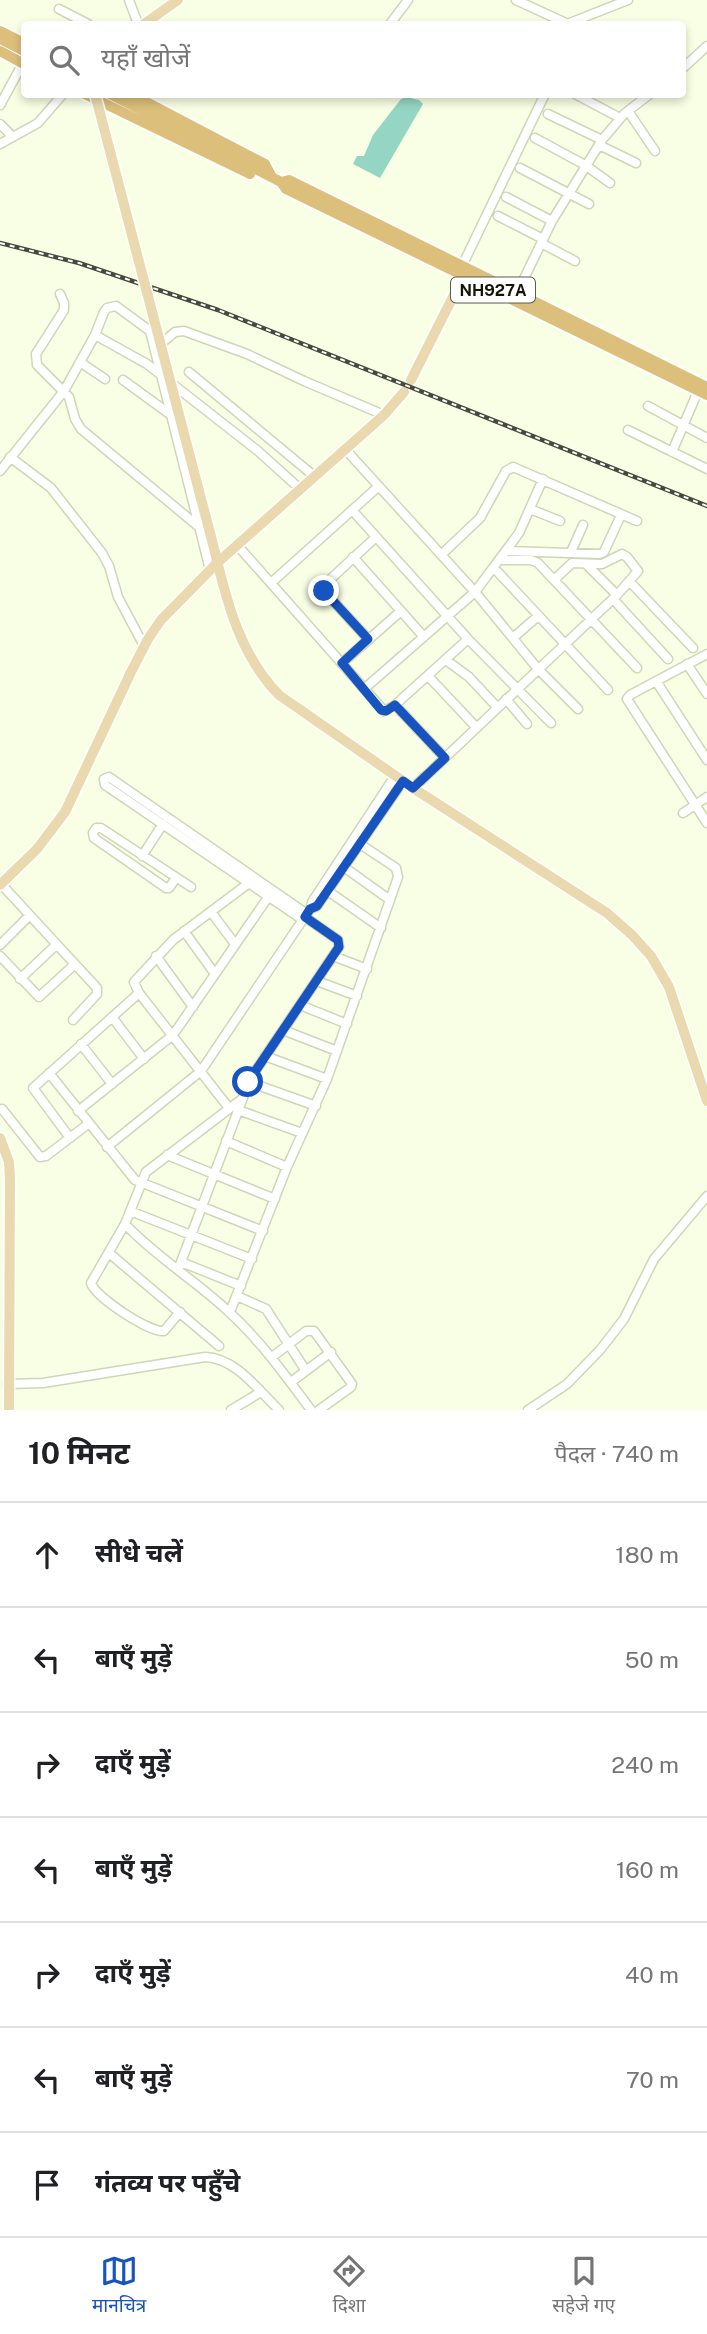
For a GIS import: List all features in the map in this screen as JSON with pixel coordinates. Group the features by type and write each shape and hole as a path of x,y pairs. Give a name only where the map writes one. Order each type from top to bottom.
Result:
{"highway":[{"path":"0,31 21,42"},
{"path":"0,39 21,56"},
{"path":"0,51 21,58"},
{"path":"93,98 257,178 272,177 265,164 139,98"},
{"name":"NH927A","path":"118,98 272,177 289,180 704,391"},
{"name":"NH927A","path":"463,270 517,293 704,391"}],"main road":[{"path":"148,21 178,0"},
{"path":"96,98 214,562 244,648 266,682 291,706 607,913 632,935 651,956 669,987 706,1099"},
{"path":"411,380 463,270"},
{"path":"0,884 37,849 65,812 144,646 161,620 214,562 238,546 299,488 384,415 404,392"},
{"path":"0,1139 9,1162 10,1179 9,1410"}],"street":[{"path":"129,0 137,21"},
{"path":"392,21 408,0"},
{"path":"516,0 560,21"},
{"path":"541,12 545,0"},
{"path":"575,21 628,0"},
{"path":"58,9 82,21"},
{"path":"686,66 706,49"},
{"path":"0,105 21,65"},
{"path":"0,144 38,123 60,98"},
{"path":"463,270 543,98"},
{"path":"582,98 620,118"},
{"path":"517,293 552,221 585,165 620,118 642,98"},
{"path":"628,111 655,151"},
{"path":"548,114 636,163"},
{"path":"0,124 13,138"},
{"path":"535,138 585,165 610,183"},
{"path":"520,168 569,191 589,204"},
{"path":"506,197 552,221"},
{"path":"498,216 575,261"},
{"path":"60,295 64,310 35,358 37,365 69,397 75,419 81,429 199,527"},
{"path":"0,471 64,391 95,335 104,312 116,306 148,328 199,527 214,562"},
{"path":"155,349 174,332 184,331 247,354 384,415"},
{"path":"95,335 147,363 258,450 299,488"},
{"path":"80,362 105,379"},
{"path":"189,372 314,476"},
{"path":"123,380 171,416"},
{"path":"672,452 683,426 704,391"},
{"path":"648,406 707,438"},
{"path":"628,430 707,469"},
{"path":"345,449 475,592 538,669 578,709"},
{"path":"10,457 51,488 103,553 118,597 144,646"},
{"path":"441,555 480,518 508,469 513,467 637,521"},
{"path":"364,689 475,592 519,533 543,479"},
{"path":"271,583 379,486"},
{"path":"530,509 560,521"},
{"path":"352,510 468,639 551,723"},
{"path":"506,551 603,553 621,514"},
{"path":"571,552 583,525"},
{"path":"368,639 323,589 324,584 376,537"},
{"path":"238,546 381,710 386,711 395,705 468,639"},
{"path":"413,788 615,597 638,571 624,555 620,555 605,564 572,563 554,580"},
{"path":"353,557 424,637"},
{"path":"497,564 535,561 637,668"},
{"path":"497,564 538,616 608,690"},
{"path":"586,564 668,659"},
{"path":"630,582 693,648"},
{"path":"342,663 401,611"},
{"path":"513,638 538,616"},
{"path":"707,654 630,695 628,702 707,823"},
{"path":"446,660 469,677 497,707"},
{"path":"687,664 707,694"},
{"path":"428,676 476,727"},
{"path":"656,681 707,760"},
{"path":"506,699 527,724"},
{"path":"395,705 445,758"},
{"path":"180,1312 164,1331 160,1332 122,1311 95,1291 91,1285 92,1281 125,1224 146,1172 234,1109 242,1099 248,1082 339,947 338,940 306,915 270,893 109,777 104,779 105,785 253,881"},
{"path":"306,915 328,891 399,779"},
{"path":"107,1147 201,1071 306,915 312,902 399,779"},
{"path":"683,813 707,797"},
{"path":"142,856 163,824"},
{"path":"176,878 169,888 166,888 94,838 93,833 96,828 101,828 191,887"},
{"path":"230,1312 302,1133 327,1079 398,877 398,871 360,844"},
{"path":"344,867 390,900"},
{"path":"253,881 184,931 156,956 134,982 139,993 234,1109 302,1133"},
{"path":"0,884 98,991 73,1020"},
{"path":"328,891 381,928"},
{"path":"78,1111 173,1035 270,893"},
{"path":"211,912 235,944"},
{"path":"0,945 29,916"},
{"path":"184,931 215,974"},
{"path":"20,979 56,945"},
{"path":"0,956 37,997 41,997 74,965"},
{"path":"156,956 193,1007"},
{"path":"333,956 367,969"},
{"path":"317,981 357,996"},
{"path":"69,1139 33,1090 139,993"},
{"path":"300,1005 347,1024"},
{"path":"112,1017 144,1059"},
{"path":"283,1030 337,1051"},
{"path":"81,1044 112,1084"},
{"path":"265,1056 327,1079"},
{"path":"49,1073 130,1175 141,1184 263,1231"},
{"path":"248,1082 316,1106"},
{"path":"2,1109 40,1157 46,1156 89,1124"},
{"path":"180,1266 226,1141 234,1109"},
{"path":"226,1141 288,1167"},
{"path":"167,1155 275,1199"},
{"path":"528,1410 567,1384 600,1350 624,1319 654,1259 707,1196"},
{"path":"130,1211 252,1259"},
{"path":"125,1224 146,1246 180,1266 230,1312 272,1357 311,1410"},
{"path":"109,1253 219,1346"},
{"path":"180,1266 241,1286"},
{"path":"237,1296 266,1309 306,1371"},
{"path":"272,1357 311,1330 331,1352 352,1385 319,1410"},
{"path":"291,1382 331,1352"},
{"path":"8,1384 43,1382 205,1357 226,1362 279,1410"},
{"path":"231,1410 261,1392"}],"water":[{"path":"410,98 423,104 380,178 353,164 357,156 364,156 373,135 401,99"}],"railway":[{"path":"0,243 79,263 218,310 707,506"}],"route":[{"path":"248,1082 339,947 338,940 305,917 310,909 317,906 403,781 413,788 445,758 395,705 389,710 381,710 342,663 368,639 324,591"}]}
